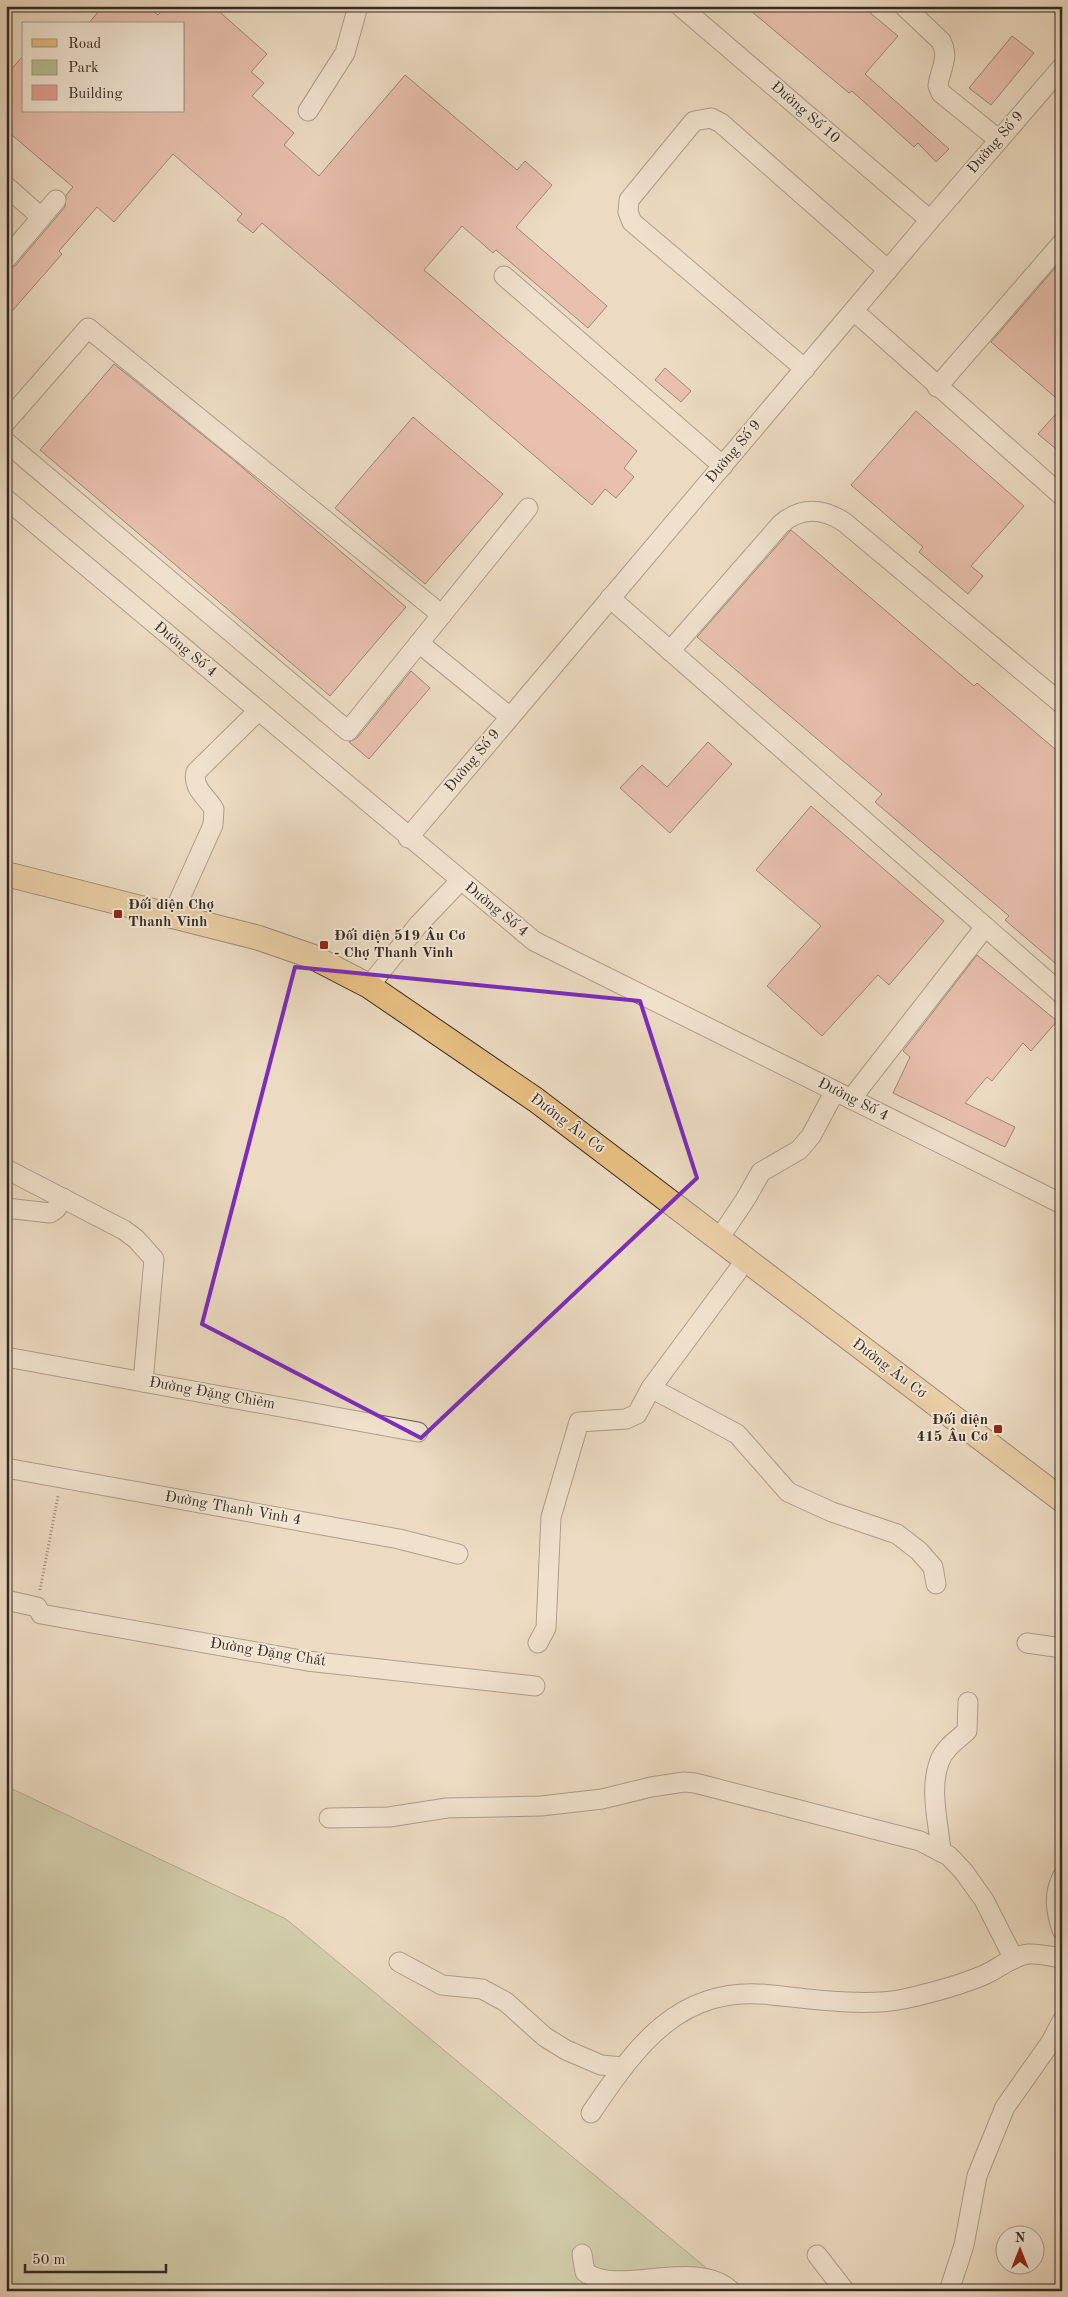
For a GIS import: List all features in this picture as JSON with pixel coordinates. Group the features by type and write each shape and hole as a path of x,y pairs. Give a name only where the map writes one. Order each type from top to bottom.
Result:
{"main road":[{"name":"Đường Âu Cơ","path":"6,874 259,938 311,956 369,986 536,1100 745,1261 1062,1500"}],"street":[{"path":"308,111 345,53 358,6"},
{"name":"Đường Số 10","path":"680,6 930,220"},
{"path":"904,6 941,40 944,47 946,59 938,86 941,93 999,140"},
{"name":"Đường Số 9","path":"408,838 930,220 1062,67"},
{"path":"805,369 632,222 628,212 629,200 694,120 710,118 721,123 888,270"},
{"path":"6,186 42,217"},
{"path":"6,258 56,200"},
{"path":"937,387 1062,243"},
{"path":"504,276 723,466"},
{"path":"854,311 937,387 1062,496"},
{"path":"6,422 88,328 442,614"},
{"path":"6,442 348,731 528,508"},
{"name":"Đường Số 4","path":"6,499 408,838 534,941 1062,1204"},
{"path":"670,651 781,524 797,513 818,511 844,522 1062,704"},
{"path":"610,598 1062,994"},
{"path":"419,643 510,717"},
{"path":"172,916 214,825 214,809 198,789 195,778 196,772 258,711"},
{"path":"369,986 419,924 460,881"},
{"path":"718,1240 761,1172 799,1150 985,927"},
{"path":"6,1169 124,1230 136,1239 154,1259 143,1382"},
{"path":"6,1208 50,1213 56,1209 63,1198"},
{"path":"538,1643 546,1628 551,1517 579,1422 626,1419 637,1414 651,1388 745,1261"},
{"name":"Đường Đặng Chiêm","path":"6,1357 418,1432"},
{"path":"651,1388 737,1434 788,1492 832,1512 897,1534 919,1551 933,1567 936,1584"},
{"name":"Đường Thanh Vinh 4","path":"6,1468 399,1539 458,1554"},
{"name":"Đường Đặng Chất","path":"6,1600 37,1607 42,1614 308,1661 535,1686"},
{"path":"1027,1642 1062,1648"},
{"path":"941,1852 935,1786 939,1762 948,1748 967,1731 969,1719 968,1702"},
{"path":"329,1818 389,1817 447,1808 541,1806 602,1799 651,1787 695,1783 920,1841 949,1856 964,1872 984,1900 1021,1957"},
{"path":"1062,1877 1057,1888 1055,1912 1062,1930"},
{"path":"591,2113 648,2036 673,2017 708,2000 734,1994 769,1994 848,2001 902,1999 985,1975 1021,1957 1062,1958"},
{"path":"399,1962 442,1985 482,1990 506,2002 545,2036 566,2050 601,2065 624,2067"},
{"path":"948,2291 964,2245 976,2176 1005,2107 1051,2042 1062,2021"},
{"path":"582,2254 585,2272 600,2282 624,2286 713,2280 731,2291"},
{"path":"817,2255 845,2291"}],"path":[{"path":"37,1607 62,1478"}],"highlighted area":[{"path":"295,967 640,1001 697,1178 421,1438 202,1324"}],"green space":[{"path":"6,1786 286,1919 734,2291 6,2291"}],"building":[{"path":"103,6 147,6 158,15 166,6 213,6 267,54 251,72 264,83 252,96 294,133 284,145 319,176 405,75 517,170 525,161 552,185 516,227 607,306 588,328 496,250 493,253 462,226 424,270 637,451 624,468 634,477 616,498 605,489 592,505 262,223 253,233 237,220 242,214 173,154 114,222 97,207 59,251 62,254 6,318 6,270 15,266 65,207 66,195 73,187 6,130 6,75 22,57 22,112 185,112 185,22 90,22"},
{"path":"745,6 862,6 898,36 865,74 949,149 936,162 918,143 914,147 852,91 849,93"},
{"path":"1012,36 1034,53 991,105 969,88"},
{"path":"1062,260 1062,403 991,342"},
{"path":"114,364 230,457 406,607 330,696 40,450"},
{"path":"665,368 691,391 681,402 655,380"},
{"path":"1062,407 1062,454 1038,434"},
{"path":"916,411 1024,506 971,566 983,576 968,594 919,552 923,547 851,485"},
{"path":"413,417 503,494 425,584 335,508"},
{"path":"791,530 974,686 977,683 1062,755 1062,969 1005,920 1009,916 875,802 882,794 697,637"},
{"path":"411,671 430,688 369,759 349,742 357,738"},
{"path":"708,742 732,764 670,833 620,788 642,765 667,787"},
{"path":"811,806 944,921 889,985 878,975 822,1036 767,986 821,926 756,870"},
{"path":"977,955 1057,1021 1031,1051 1023,1043 992,1081 987,1077 965,1103 1015,1127 1005,1147 893,1093 910,1057 903,1051"}],"place":[{"name":"Đối diện Chợ Thanh Vinh","path":"118,914"},
{"name":"Đối diện 519 Âu Cơ - Chợ Thanh Vinh","path":"324,945"},
{"name":"Đối diện 415 Âu Cơ","path":"998,1429"}]}
